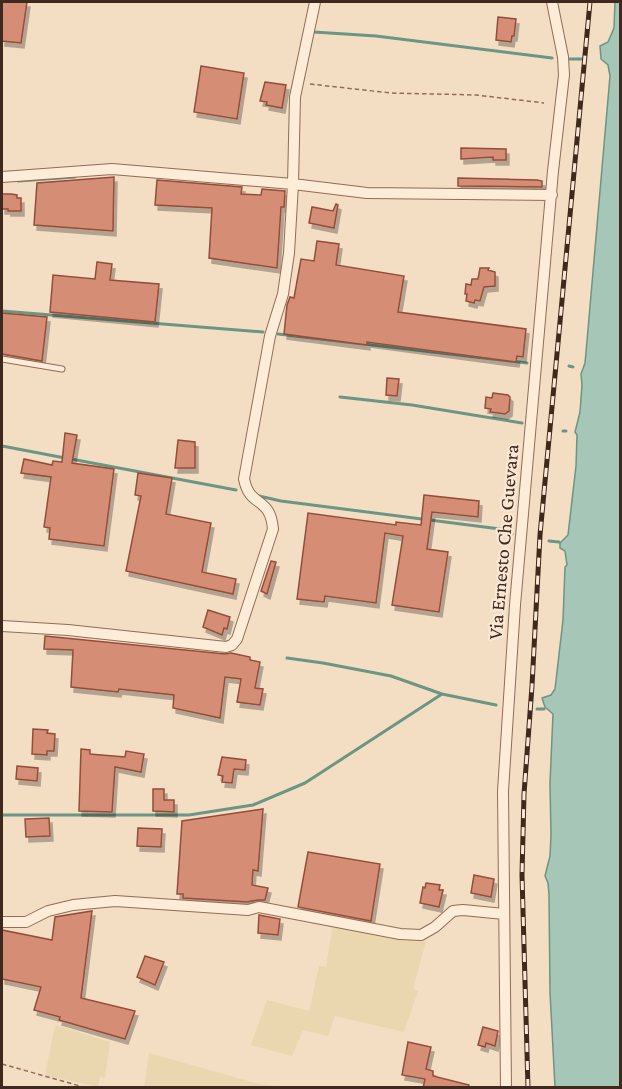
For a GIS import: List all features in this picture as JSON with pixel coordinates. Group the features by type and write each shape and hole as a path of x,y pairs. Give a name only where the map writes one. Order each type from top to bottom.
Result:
{"street":[{"path":"2,626 68,630 226,647 235,642 273,529 272,516 267,506 252,498 246,491 244,479 270,336 283,294 289,253 297,83 315,2"},
{"name":"Via Ernesto Che Guevara","path":"506,1088 503,791 513,628 564,75 563,57 552,2"},
{"path":"2,177 112,169 293,184 366,193 552,195"},
{"path":"2,922 26,921 48,911 73,905 115,901 248,910 259,907 400,934 421,935 435,927 453,911 504,914"}],"lane":[{"path":"2,359 62,369"}],"path":[{"path":"297,83 391,93 476,95 544,103"},
{"path":"2,1064 87,1088"}],"shaded area":[{"path":"615,2 620,2 620,1087 555,1087 550,992 549,895 545,876 550,856 551,836 550,783 553,714 545,707 542,698 551,695 555,689 563,620 565,567 567,565 565,551 560,548 560,543 568,535 576,466 577,435 575,432 580,412 581,374 585,363 610,76 608,65 601,59 600,46 608,42 614,28"},
{"path":"333,925 426,941 413,989 418,991 404,1032 335,1016 328,1036 303,1030 292,1056 251,1045 267,1000 309,1011 319,966 326,967"},
{"path":"55,1025 110,1042 105,1078 100,1077 98,1087 45,1075"},
{"path":"149,1053 259,1084 278,1086 144,1087"}],"building":[{"path":"2,2 27,2 21,43 2,41"},
{"path":"498,17 516,19 511,42 496,40"},
{"path":"201,66 244,73 237,119 194,112"},
{"path":"265,82 286,85 282,108 266,105 267,102 260,101"},
{"path":"461,148 506,149 506,160 493,160 493,157 461,159"},
{"path":"114,177 113,231 34,225 37,183"},
{"path":"458,178 537,180 542,181 542,187 458,186"},
{"path":"157,180 242,187 241,194 261,195 262,189 285,191 284,207 281,207 277,268 209,258 212,208 155,205"},
{"path":"2,194 17,195 17,198 21,198 21,211 2,209"},
{"path":"336,204 338,205 334,228 309,223 312,207 333,211"},
{"path":"317,241 339,244 336,265 404,276 398,312 526,329 523,357 517,356 516,362 367,342 367,345 284,334 287,305 290,297 294,298 301,259 314,261"},
{"path":"97,262 112,264 110,280 159,284 155,322 50,312 53,275 95,279"},
{"path":"480,268 489,268 488,270 495,272 495,286 484,287 480,301 475,300 474,303 466,301 466,284 471,285 472,279 478,279"},
{"path":"2,313 47,317 42,361 2,354"},
{"path":"387,378 399,379 397,396 386,395"},
{"path":"493,393 510,397 509,411 505,414 490,412 491,409 485,408 486,397 492,398"},
{"path":"65,433 77,435 72,463 114,469 104,546 49,539 50,528 44,527 51,477 21,473 24,459 52,465 53,461 62,462"},
{"path":"178,440 195,442 195,468 175,468"},
{"path":"138,473 172,478 166,514 211,523 202,572 236,579 233,594 126,571 141,496 135,495"},
{"path":"424,495 479,501 478,517 432,512 427,549 448,552 439,612 392,605 403,536 385,533 376,603 325,596 324,602 297,599 308,513 396,525 396,522 421,525"},
{"path":"271,561 276,562 267,594 261,591"},
{"path":"208,610 230,617 227,629 224,628 222,635 203,627"},
{"path":"45,636 231,653 250,657 250,660 260,662 255,688 263,689 260,705 237,702 241,679 225,677 220,718 173,708 174,695 71,687 73,650 44,649"},
{"path":"33,729 48,730 47,733 55,734 54,751 47,751 47,755 32,754"},
{"path":"81,749 90,750 90,754 125,757 126,751 144,754 141,772 115,767 112,812 79,811"},
{"path":"222,757 246,760 245,770 234,769 232,783 222,782 223,776 218,775"},
{"path":"17,766 38,768 37,781 16,779"},
{"path":"153,789 164,789 164,800 174,800 174,812 153,811"},
{"path":"263,809 258,871 253,870 252,885 268,888 265,900 247,902 183,898 183,894 177,894 182,821"},
{"path":"49,818 50,836 26,837 25,819"},
{"path":"138,828 162,829 161,847 137,846"},
{"path":"308,852 380,864 371,921 298,907"},
{"path":"474,875 494,879 491,897 471,893"},
{"path":"426,883 440,885 439,890 443,890 439,907 420,903"},
{"path":"92,911 81,998 135,1011 125,1039 59,1020 60,1017 34,1010 41,987 2,979 2,930 52,940 55,917"},
{"path":"259,915 280,919 278,935 258,933"},
{"path":"145,956 164,962 155,985 137,977"},
{"path":"483,1027 498,1031 495,1046 486,1043 485,1047 478,1045"},
{"path":"408,1042 431,1047 426,1069 433,1071 433,1076 469,1085 468,1088 423,1088 425,1079 402,1075"}],"waterway":[{"path":"314,32 376,36 552,58"},
{"path":"570,59 585,59"},
{"path":"18,181 75,177"},
{"path":"2,311 263,332"},
{"path":"278,334 527,363"},
{"path":"569,366 573,367"},
{"path":"340,397 412,405 522,423"},
{"path":"2,446 65,458"},
{"path":"71,459 236,490"},
{"path":"259,496 281,501 500,529 512,534"},
{"path":"549,541 559,542"},
{"path":"287,658 391,676 442,694 496,705"},
{"path":"2,815 189,815 253,805 305,783 442,694"},
{"path":"537,709 544,709"}],"railway":[{"path":"528,1088 522,875 524,794 540,535 590,2"}]}
